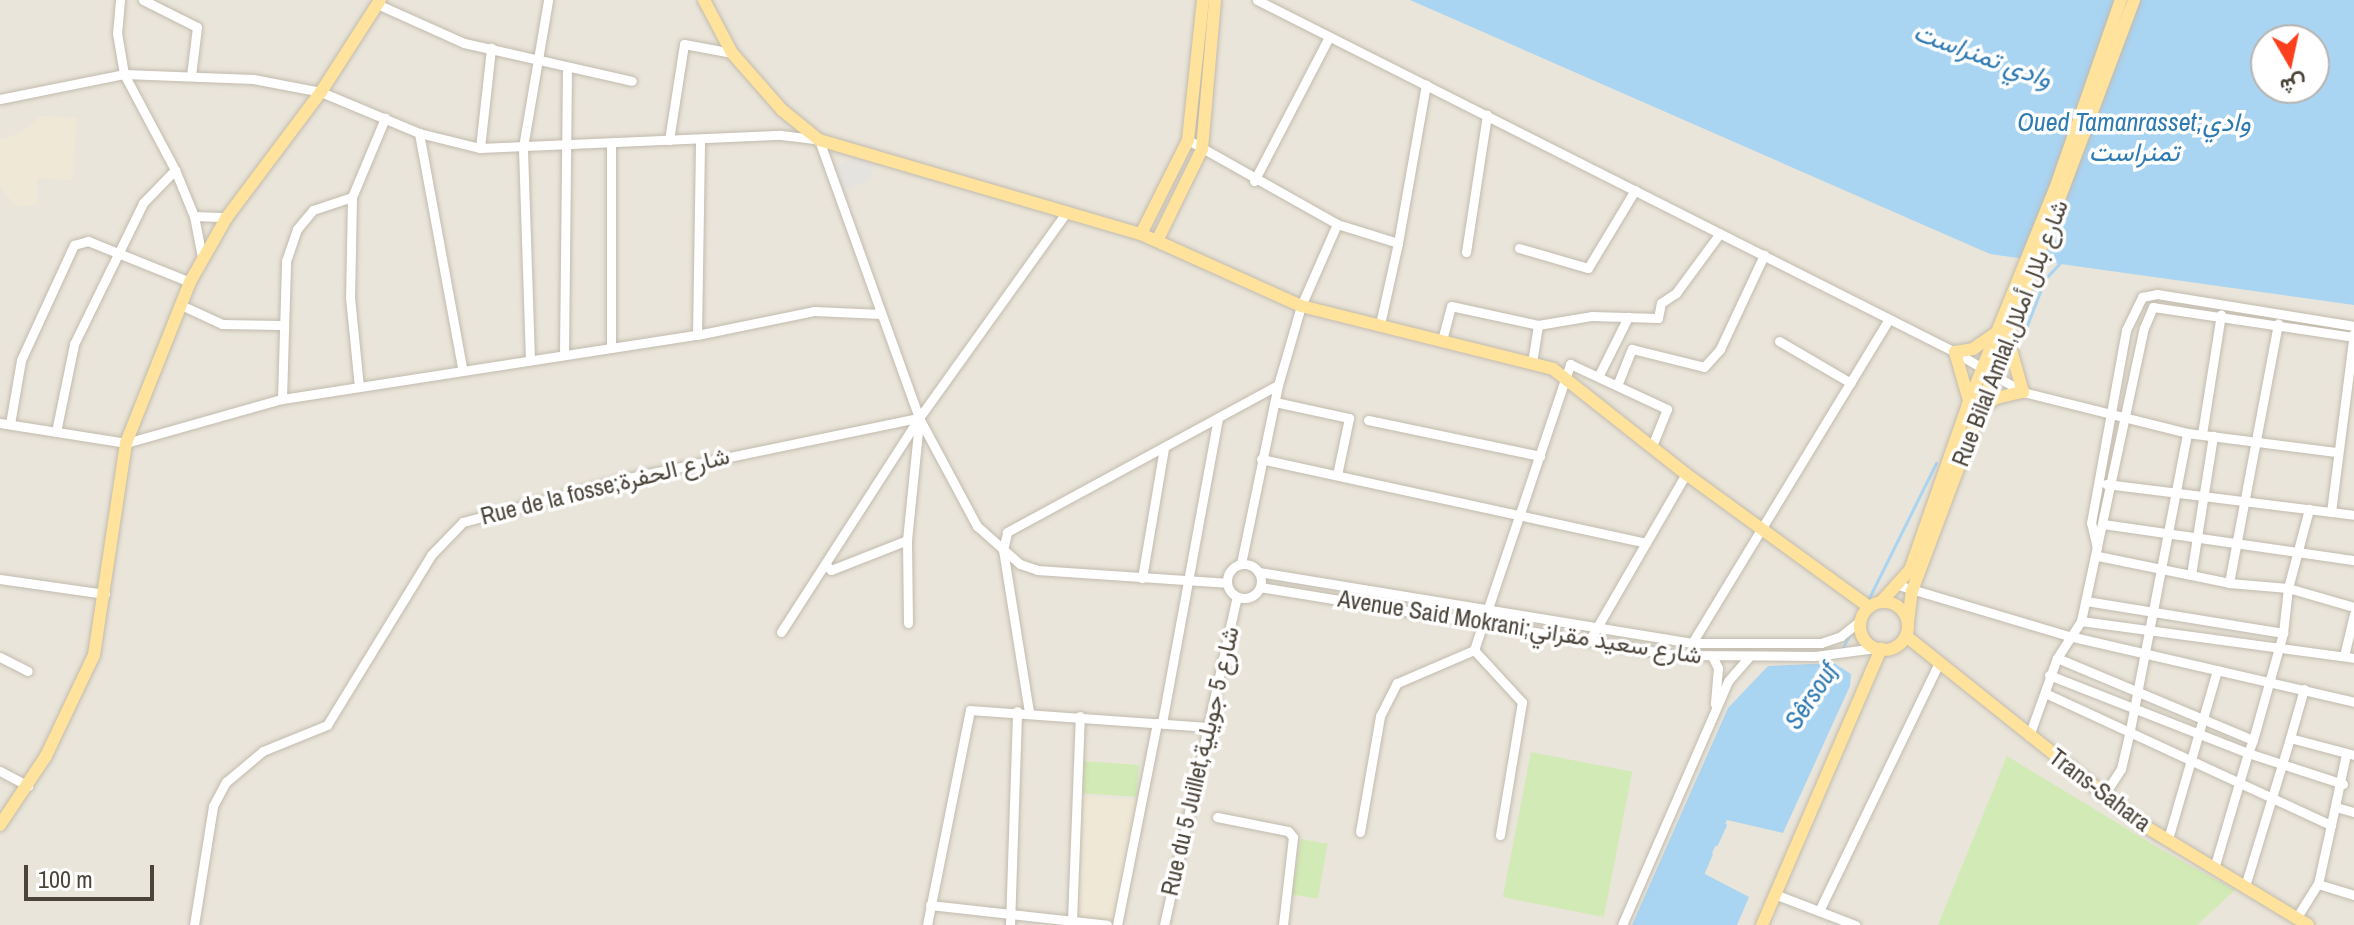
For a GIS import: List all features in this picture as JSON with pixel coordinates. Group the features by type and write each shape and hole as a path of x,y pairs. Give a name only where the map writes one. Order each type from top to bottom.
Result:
{"main road":[{"path":"704,0 732,53 782,110 819,140 1141,234 1301,306 1532,363 1566,375 1686,474 1764,530 1875,604 1901,609 1908,622 1906,636 1896,647 1878,648 1862,634 1861,620 1875,604 1906,589"},
{"path":"1141,234 1188,140 1203,0"},
{"path":"1157,241 1202,149 1215,0"},
{"name":"Rue Bilal Amlal,شارع بلال أملال","path":"2005,332 2121,0"},
{"name":"Rue Bilal Amlal,شارع بلال أملال","path":"1908,622 1906,589 1973,407 2134,0"},
{"path":"0,825 28,786 89,670 105,594 126,443 190,282 227,217 321,92 379,2"},
{"path":"2005,332 2013,373 2023,392 1973,407 1966,377 1955,352 1982,346 2005,332"},
{"name":"Trans-Sahara","path":"1906,636 2104,795 2168,839 2246,883 2303,921"},
{"path":"1762,925 1878,648"}],"street":[{"path":"120,0 117,33 124,74 175,170 194,216 202,257"},
{"path":"143,0 197,27 191,76"},
{"path":"530,360 523,147 548,0"},
{"path":"1257,0 1955,352 2023,392 2187,433 2336,452"},
{"path":"379,2 453,39 567,69 632,81"},
{"path":"1254,181 1329,37"},
{"path":"669,140 684,44 732,53"},
{"path":"480,148 491,48"},
{"path":"564,355 567,69"},
{"path":"0,99 124,74 253,79 321,92 419,133 480,148 700,141 781,135 819,140 919,418 977,526 1003,550 1037,570 1226,583 1237,597 1248,598 1260,587 1259,572 1241,563"},
{"path":"1380,324 1398,243 1426,84"},
{"path":"781,135 782,110"},
{"path":"1466,252 1487,115"},
{"path":"359,387 350,297 352,197 385,118"},
{"path":"419,133 462,368"},
{"path":"1188,140 1254,181 1337,224 1398,243"},
{"path":"697,335 700,141"},
{"path":"611,143 611,348"},
{"path":"56,432 70,356 143,203 175,170"},
{"path":"1519,248 1588,268 1635,190"},
{"path":"282,399 281,325 286,261 297,229 313,210 352,197"},
{"path":"781,632 919,418 1067,211"},
{"path":"194,216 227,217"},
{"path":"1226,583 1229,572 1241,563 1278,385 1301,306 1337,224"},
{"path":"1442,340 1451,306 1538,325 1592,316 1658,318 1661,303 1676,293 1720,233"},
{"path":"190,282 88,241 74,245 21,360 5,424 126,443 282,399 462,368 697,335 814,311 881,314"},
{"path":"1618,383 1632,349 1704,367 1720,349 1764,255"},
{"path":"2098,556 2091,523 2128,322 2135,305 2157,294 2354,326"},
{"path":"181,305 222,324 281,325"},
{"path":"2135,305 2150,311"},
{"path":"2029,736 2049,675 2069,636 2081,621 2098,556 2150,311 2162,305 2354,336 2350,399 2336,452 2331,512"},
{"path":"2202,434 2221,314"},
{"path":"1599,375 1628,317"},
{"path":"1692,643 1764,530 1889,319"},
{"path":"2128,322 2144,328"},
{"path":"2229,583 2278,324"},
{"path":"1532,363 1538,325"},
{"path":"1779,341 1851,383"},
{"path":"1474,650 1485,608 1522,515 1570,364 1618,383 1667,409 1652,446"},
{"path":"1029,712 1003,550 1007,532 1278,385"},
{"path":"1275,402 1349,418 1337,475"},
{"path":"908,623 907,540 919,418"},
{"name":"Rue de la fosse;شارع الحفرة","path":"194,925 213,806 226,782 263,751 327,725 431,555 463,522 628,478 919,418"},
{"path":"1117,925 1189,581 1218,418"},
{"path":"1368,420 1540,456"},
{"path":"2104,795 2121,769 2130,730 2164,566 2187,433"},
{"path":"2191,575 2195,534 2213,436"},
{"path":"1142,578 1164,448"},
{"path":"1261,459 1646,543"},
{"path":"1589,641 1686,474"},
{"path":"2099,483 2354,515"},
{"path":"2215,865 2243,783 2248,753 2283,633 2288,588 2309,509"},
{"path":"2103,524 2195,534 2354,560"},
{"path":"826,565 831,570 907,540"},
{"path":"2098,556 2164,566 2229,583 2288,588 2354,607"},
{"name":"Avenue Said Mokrani;شارع سعيد مقراني","path":"1259,572 1692,643 1821,643 1833,641 1861,620"},
{"path":"0,579 105,594"},
{"name":"Avenue Said Mokrani;شارع سعيد مقراني","path":"1260,587 1589,641 1712,656 1749,657 1878,648"},
{"path":"1906,589 2069,636 2354,702"},
{"name":"Rue du 5 Juillet,شارع 5 جويلية","path":"1164,925 1237,597"},
{"path":"2086,601 2283,633"},
{"path":"2081,621 2149,627 2349,657 2354,614"},
{"path":"1360,832 1380,716 1397,683 1474,650"},
{"path":"1474,650 1522,702 1500,835"},
{"path":"1712,656 1718,668 1714,716"},
{"path":"0,657 28,671"},
{"path":"1622,925 1728,681 1749,657"},
{"path":"2057,658 2253,740"},
{"path":"1819,911 1939,663"},
{"path":"2168,839 2206,720 2217,670"},
{"path":"2049,675 2248,753 2343,784"},
{"path":"2246,883 2304,689"},
{"path":"2045,693 2194,758 2331,825"},
{"path":"927,925 966,713 975,708 1207,727"},
{"path":"1010,920 1017,711"},
{"path":"1072,921 1080,716"},
{"path":"2290,738 2350,754 2318,884 2303,921"},
{"path":"0,771 28,786"},
{"path":"2336,807 2354,812"},
{"path":"1217,817 1288,831 1293,837 1283,925"},
{"path":"2318,884 2354,895"},
{"path":"1777,895 1851,924"},
{"path":"930,905 1010,920 1107,925"}],"shaded area":[{"path":"0,0 2354,0 2354,925 0,925"},
{"path":"41,116 77,118 72,180 37,178 37,204 16,207 0,186 0,140 21,133"},
{"path":"860,155 873,166 869,181 842,191 834,173 836,167"},
{"path":"1080,796 1139,800 1115,923 1075,918"}],"green space":[{"path":"1531,752 1632,772 1604,917 1503,897"},
{"path":"2007,756 2160,849 2235,890 2197,925 1938,925"},
{"path":"1082,761 1139,765 1137,797 1080,793"},
{"path":"1301,839 1328,844 1318,899 1291,894"}],"water":[{"name":"Oued Tamanrasset;وادي تمنراست","path":"1410,0 2354,0 2354,305 1990,254"},
{"path":"1834,663 1851,674 1850,686 1783,833 1727,820 1703,873 1749,897 1737,925 1632,925 1728,708 1768,666"}],"waterway":[{"name":"Sêrsouf","path":"2022,338 2045,279 2059,264"},
{"name":"Sêrsouf","path":"1868,600 1936,463"},
{"name":"Sêrsouf","path":"1842,649 1851,631"},
{"name":"Sêrsouf","path":"1716,844 1725,825"},
{"name":"Sêrsouf","path":"1701,877 1711,854"}],"water label":[{"name":"وادي تمنراست","path":"1983,55"}]}
